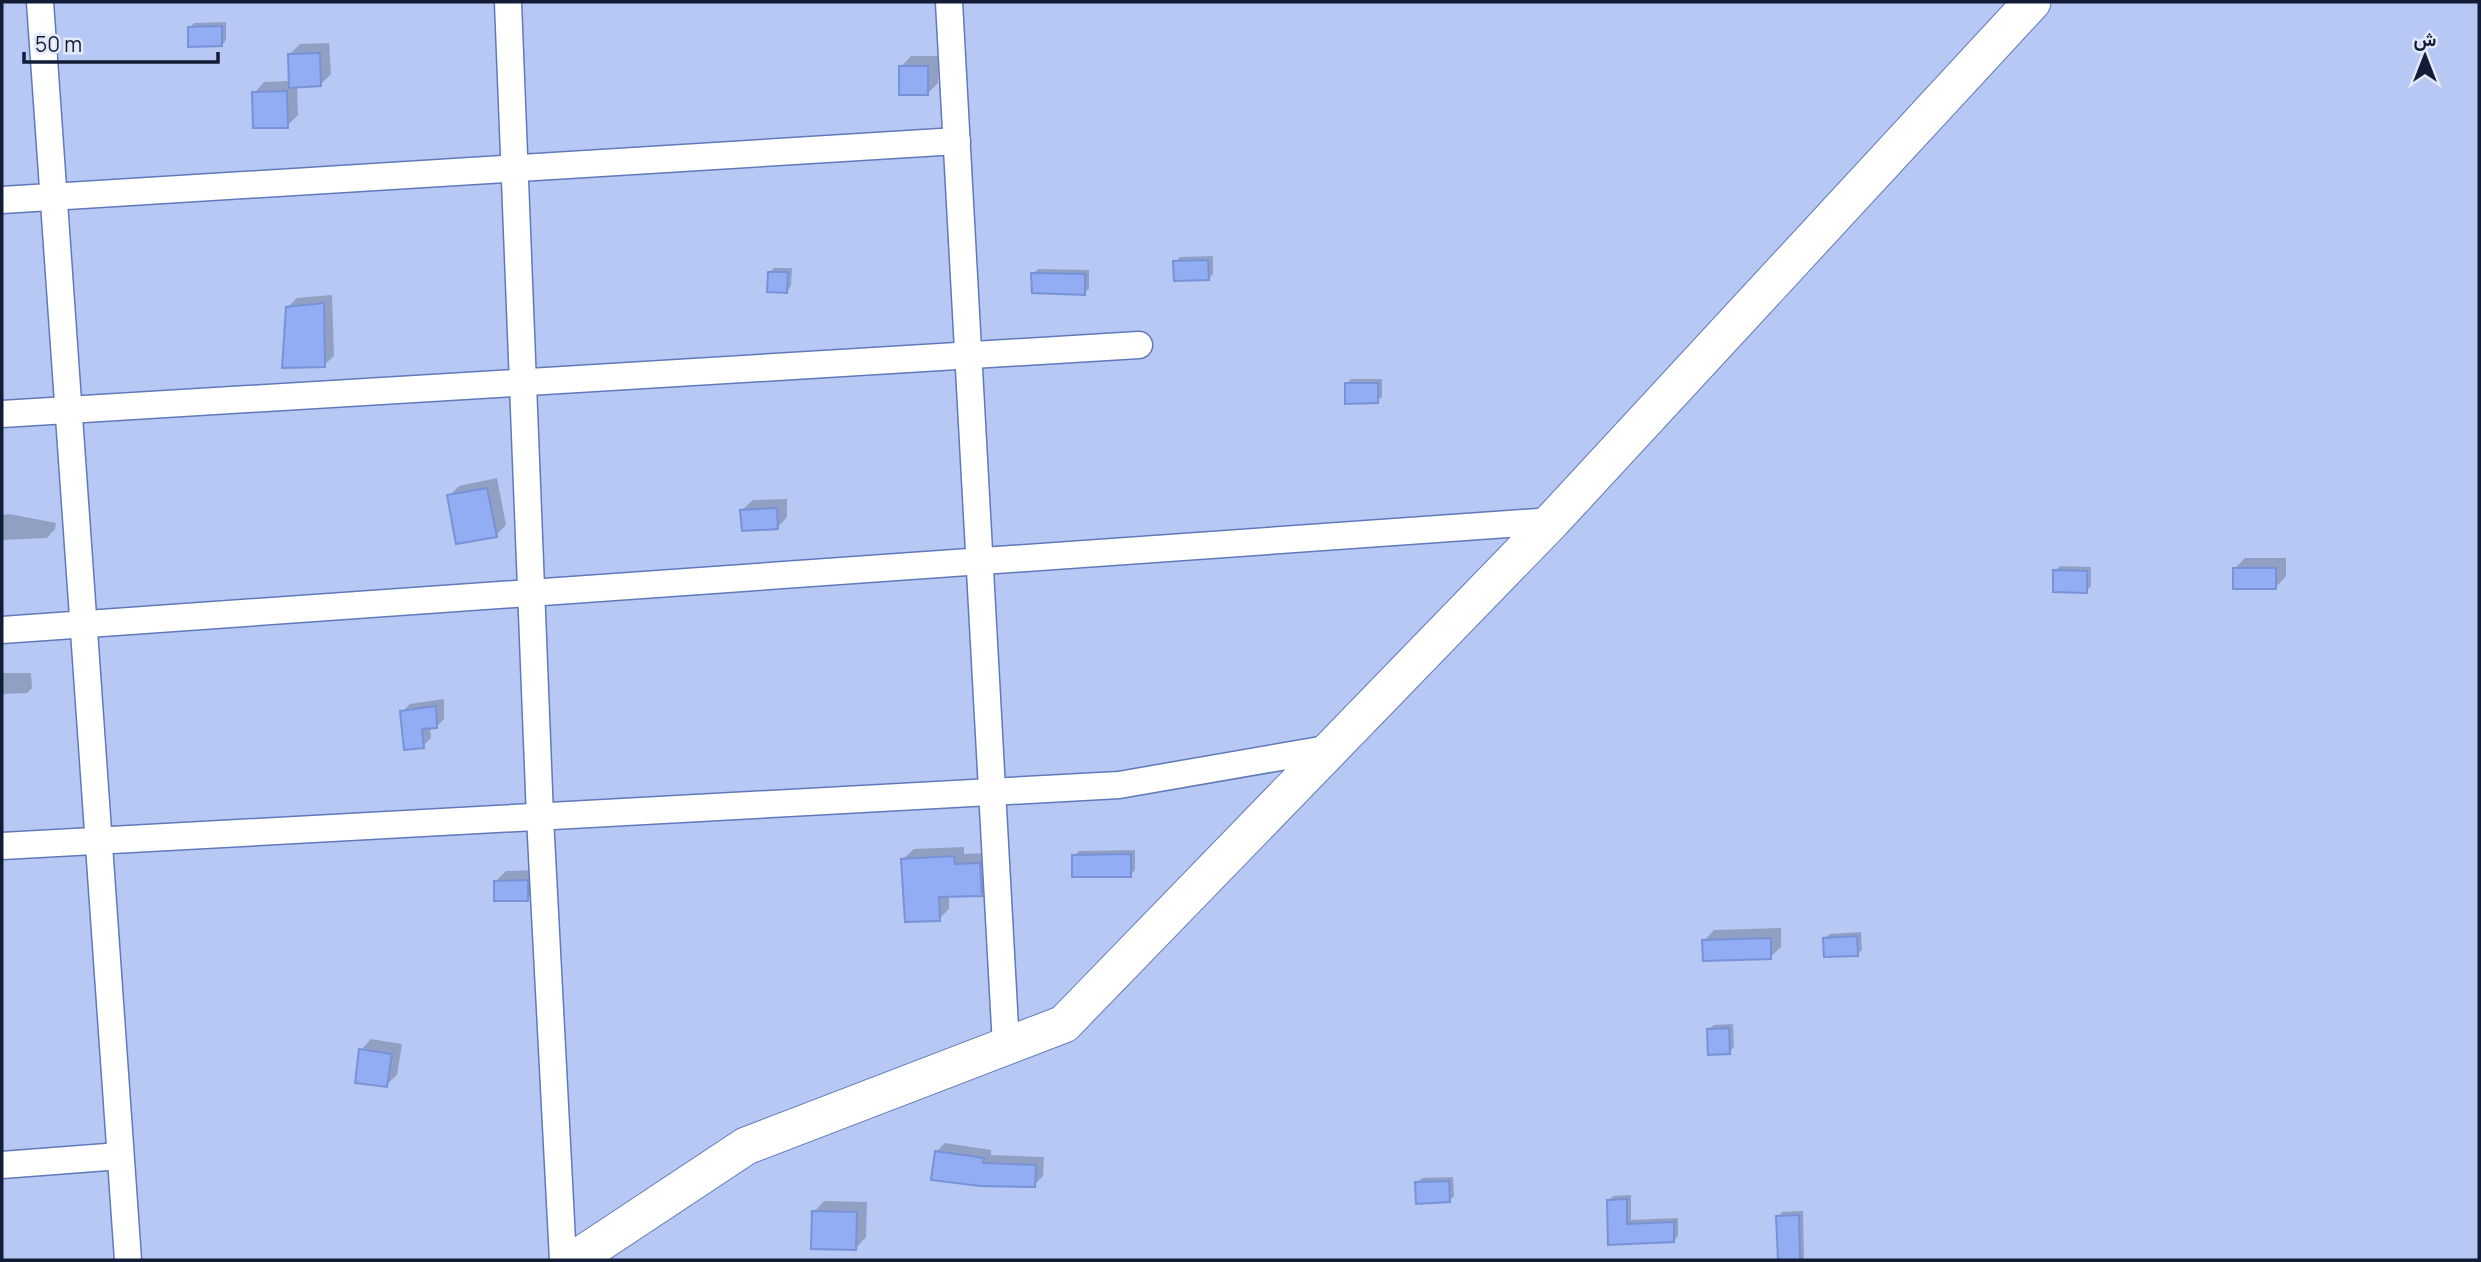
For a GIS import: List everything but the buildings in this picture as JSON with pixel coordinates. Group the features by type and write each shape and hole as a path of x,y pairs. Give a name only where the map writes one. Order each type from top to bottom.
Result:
{"street":[{"path":"40,2 128,1260"},
{"path":"508,2 540,817 563,1260"},
{"path":"949,2 1006,1046"},
{"path":"574,1260 746,1146 1064,1024 1552,521 2032,2"},
{"path":"2,200 957,141"},
{"path":"2,414 1139,345"},
{"path":"2,630 1552,521"},
{"path":"2,846 1119,785 1332,748"},
{"path":"2,1165 120,1156"}]}
